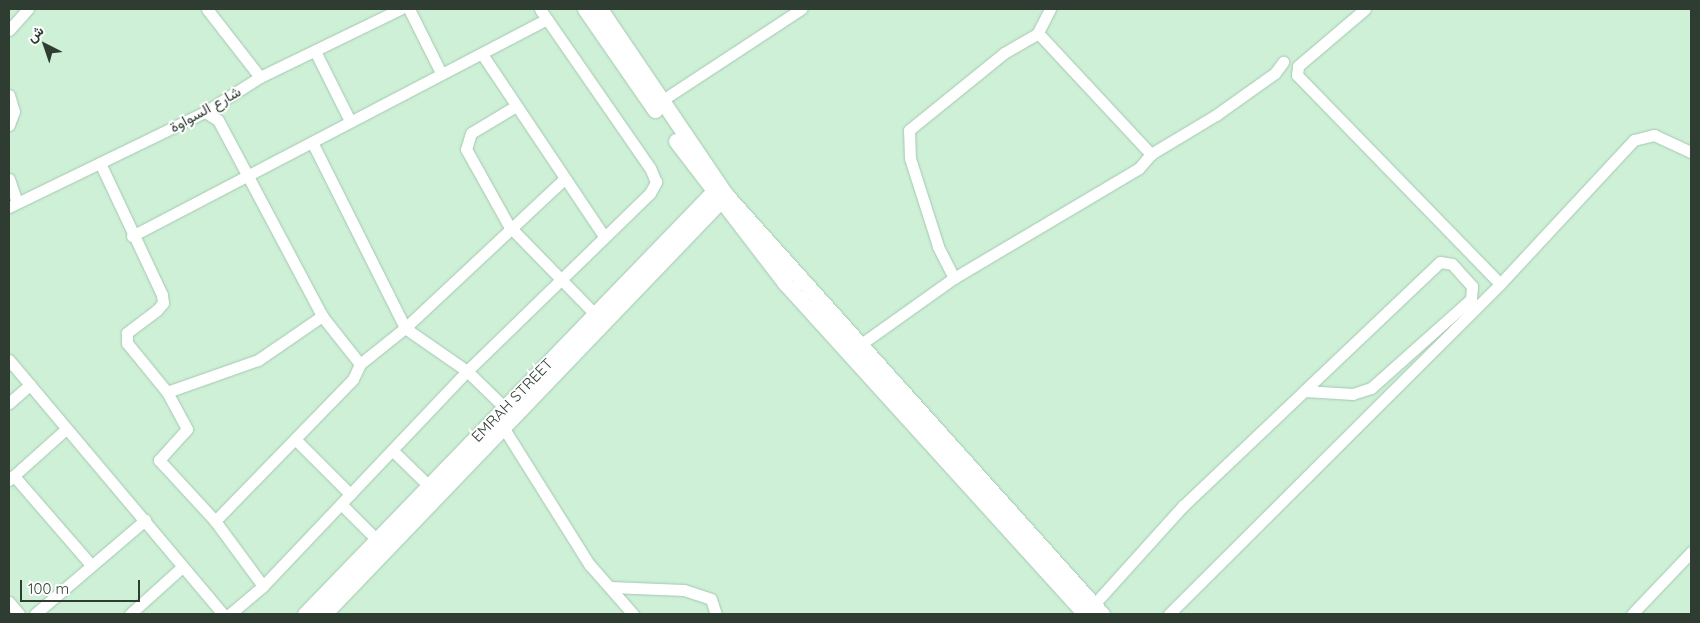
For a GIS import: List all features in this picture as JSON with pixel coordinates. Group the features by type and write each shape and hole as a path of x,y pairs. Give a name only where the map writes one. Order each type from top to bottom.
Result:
{"main road":[{"path":"585,9 719,194 853,350 1092,612"},
{"path":"600,9 661,101 719,194"},
{"name":"EMRAH STREET","path":"305,614 595,314 719,194"},
{"name":"EMRAH STREET","path":"324,614 503,427 719,194"}],"street":[{"path":"9,30 28,9"},
{"path":"207,9 260,77"},
{"name":"شارع السواوة","path":"13,205 205,112 260,77 400,9"},
{"path":"409,9 441,73"},
{"path":"661,101 801,9"},
{"path":"954,278 938,246 910,158 909,130 1004,53 1038,33 1050,9"},
{"path":"1365,9 1298,66 1297,75 1500,284"},
{"path":"132,236 245,174 312,142 349,119 482,54 543,14 656,182 650,193 467,371 263,586 230,614"},
{"path":"1038,33 1151,154"},
{"path":"316,51 349,119"},
{"path":"482,54 604,236"},
{"path":"853,350 954,278 1139,168 1151,154 1216,115 1274,73 1283,62"},
{"path":"9,95 14,111 9,125"},
{"path":"516,106 471,133 466,149 510,226 595,314"},
{"path":"205,112 218,120 322,316 360,364"},
{"path":"1169,614 1500,284 1639,137 1654,135 1691,152"},
{"path":"312,142 405,328 467,371 504,408"},
{"path":"100,163 163,304 132,326 127,343 167,392 187,433 159,460 215,522 263,586"},
{"path":"9,179 13,205"},
{"path":"215,522 353,380 360,364 405,328 510,226 564,179"},
{"path":"1092,612 1183,506 1304,391 1440,262 1452,264 1472,286 1471,299 1371,388 1354,394 1304,391"},
{"path":"167,392 258,360 322,316"},
{"path":"9,360 65,430 145,520 219,610 207,614"},
{"path":"9,403 30,385"},
{"path":"503,427 575,542 633,614"},
{"path":"65,430 12,478 91,565"},
{"path":"296,439 350,494"},
{"path":"392,450 428,486"},
{"path":"341,504 376,539"},
{"path":"35,614 145,520"},
{"path":"1632,614 1691,552"},
{"path":"130,614 182,566"},
{"path":"610,587 684,590 710,599 716,614"},
{"path":"9,602 19,614"}]}
